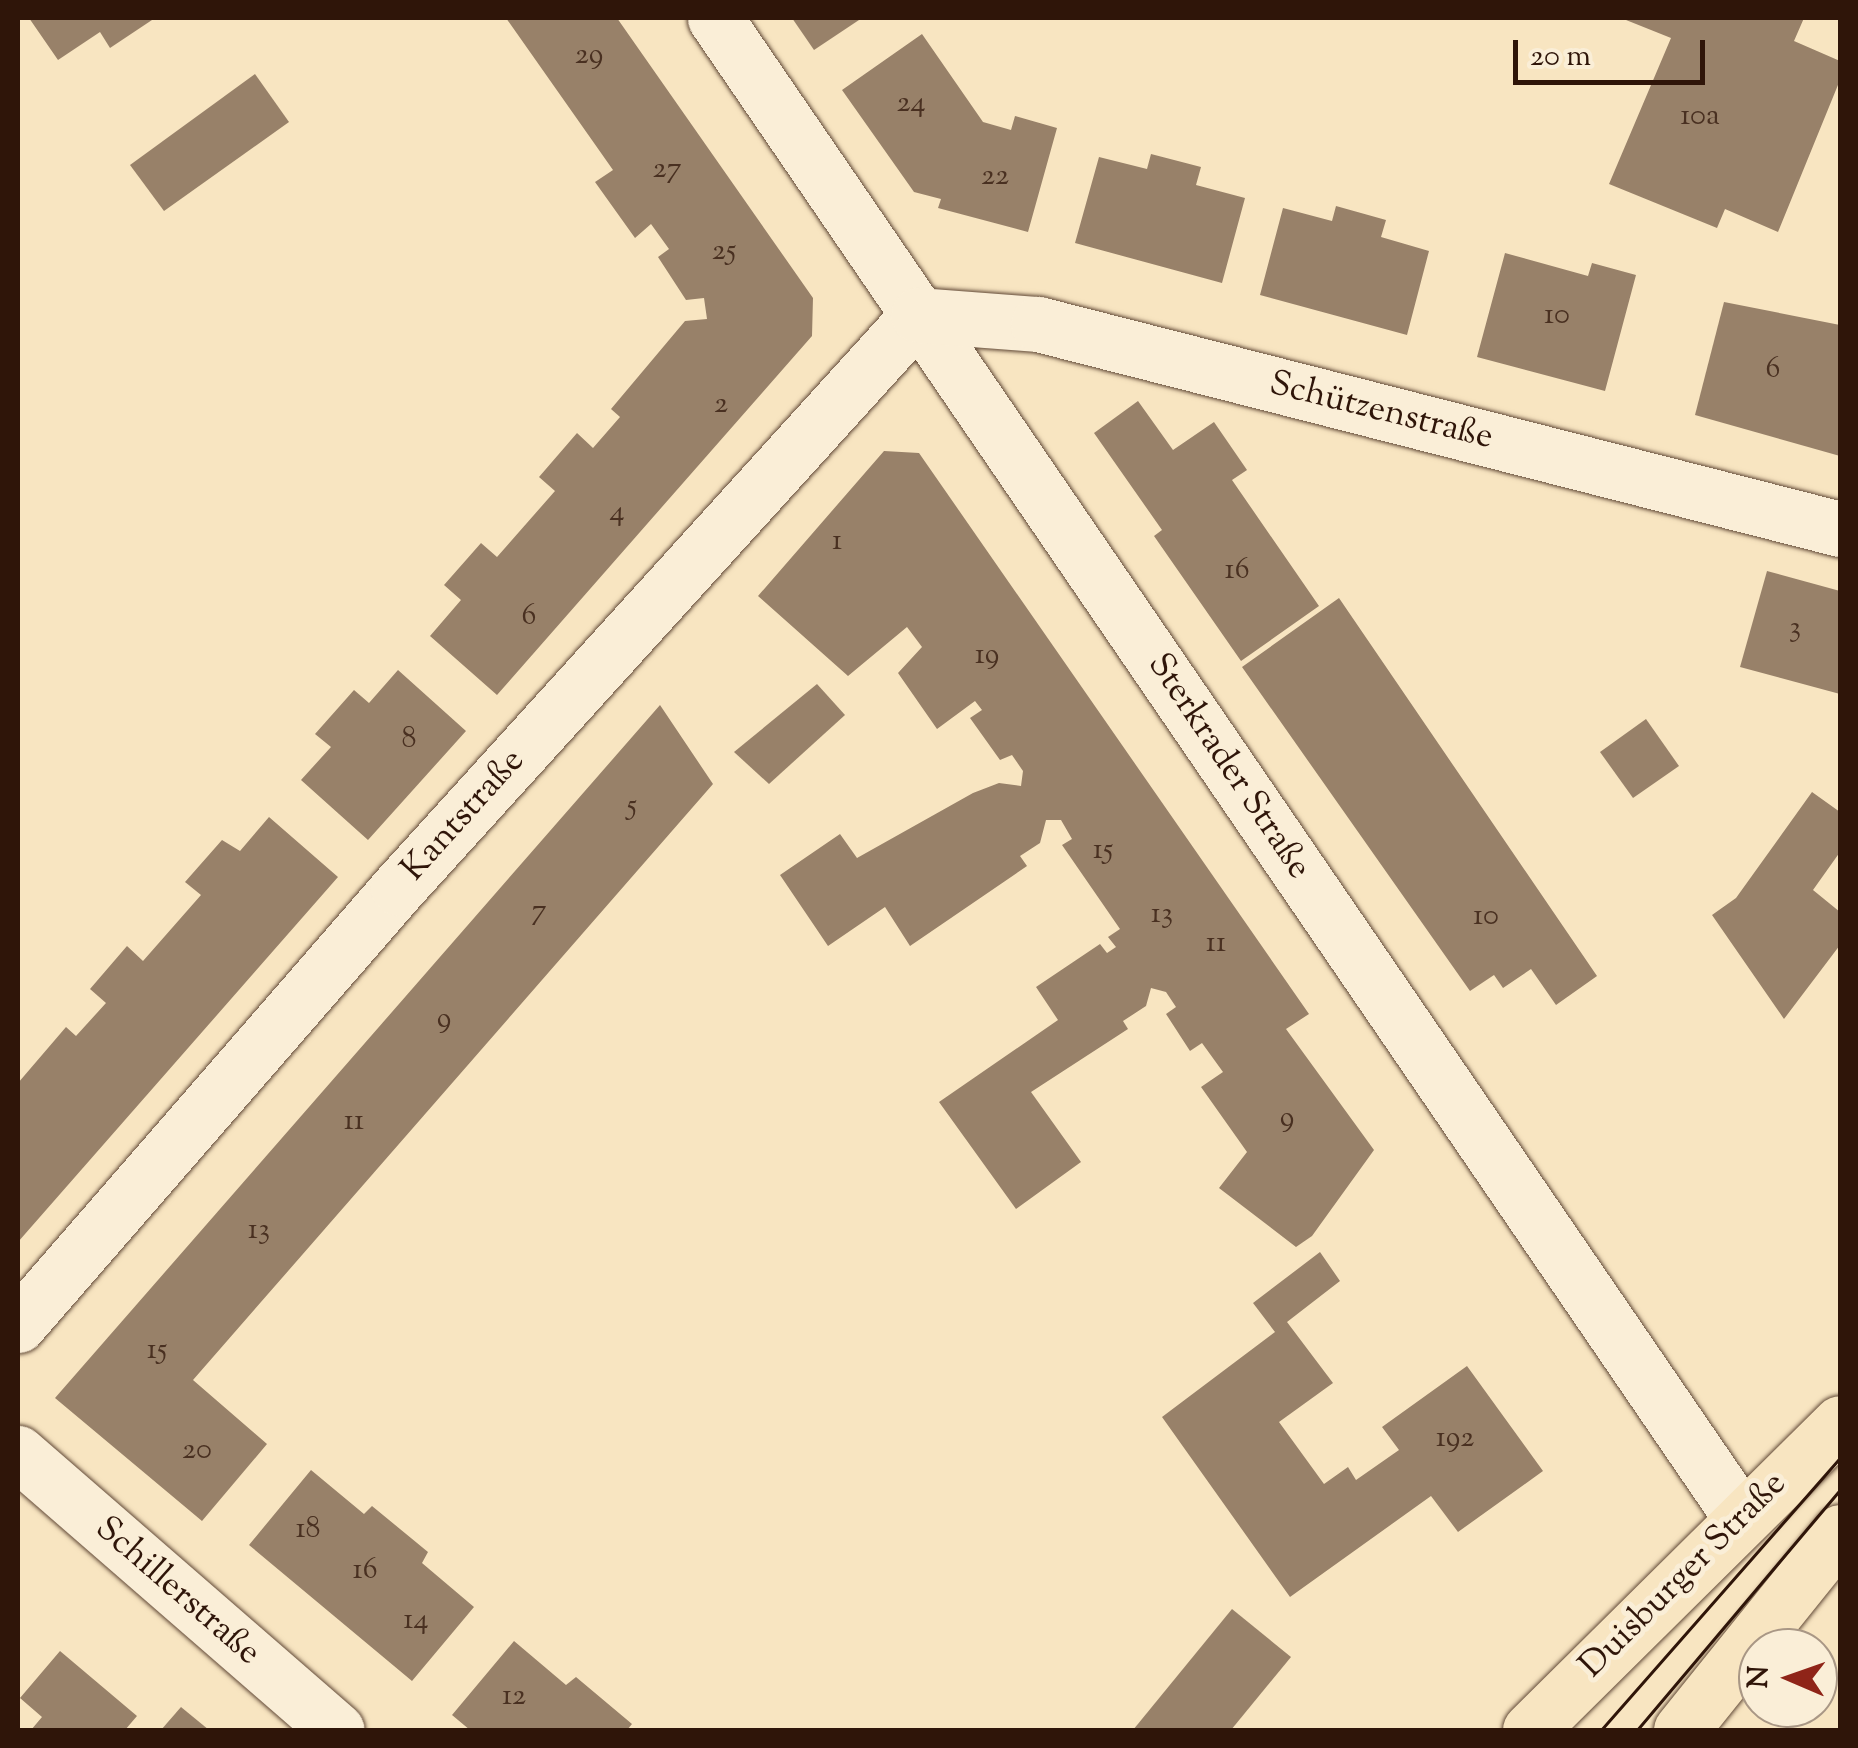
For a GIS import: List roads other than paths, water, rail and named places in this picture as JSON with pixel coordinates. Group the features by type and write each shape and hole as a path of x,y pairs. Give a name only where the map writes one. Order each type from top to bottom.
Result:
{"main road":[{"name":"Duisburger Straße","path":"1530,1730 1740,1516 1840,1423"},
{"path":"1681,1730 1840,1532"}],"street":[{"name":"Sterkrader Straße","path":"715,18 1740,1516"},
{"name":"Schützenstraße","path":"918,315 1038,324 1840,529"},
{"name":"Kantstraße","path":"18,1325 398,888 918,315"},
{"name":"Schillerstraße","path":"18,1453 337,1730"}],"tram line":[{"path":"1601,1730 1840,1458"},
{"path":"1637,1730 1840,1490"}]}
